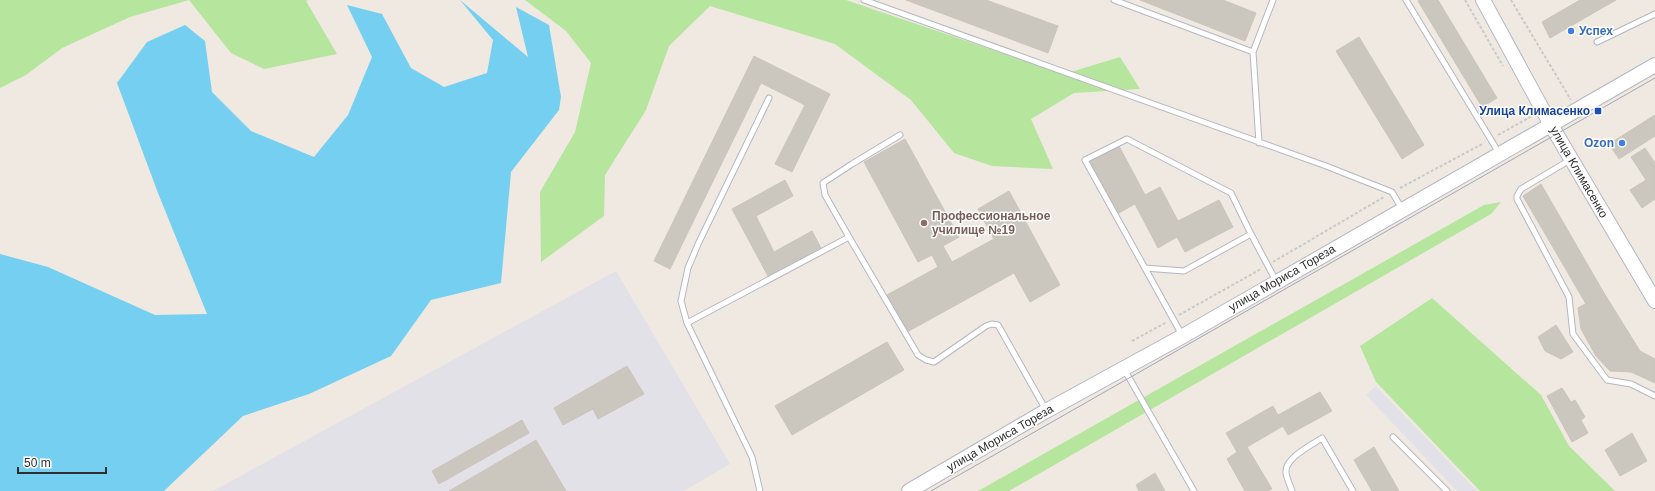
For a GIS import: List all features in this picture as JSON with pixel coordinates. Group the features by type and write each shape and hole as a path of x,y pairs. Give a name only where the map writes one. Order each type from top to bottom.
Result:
{"street":[{"name":"улица Климасенко","path":"1483,0 1551,125 1655,301"},
{"name":"улица Мориса Тореза","path":"909,491 1046,411 1182,336 1655,65"}],"lane":[{"path":"864,0 1326,166 1392,192 1402,209"},
{"path":"1114,0 1253,52"},
{"path":"1259,143 1253,52 1272,0"},
{"path":"1406,0 1499,154"},
{"path":"1597,42 1655,14"},
{"path":"760,491 752,457 687,323 681,301 688,268 699,242 770,98"},
{"path":"900,135 823,183 825,195 918,355 926,360 934,362 986,326 992,324 998,325 1046,411"},
{"path":"1182,336 1085,160 1127,140 1231,193 1277,282"},
{"path":"1571,159 1521,189 1517,196 1518,199 1569,297 1573,334 1608,380 1631,384 1655,396"},
{"path":"1145,268 1184,271 1251,234"},
{"path":"687,323 849,237"},
{"path":"1124,368 1194,491"},
{"path":"1393,437 1447,491"},
{"path":"1292,491 1286,472 1289,463 1296,454 1322,438 1353,491"}],"path":[{"path":"1511,0 1577,110"},
{"path":"1132,342 1268,265 1392,192 1491,140 1532,116"}],"shaded area":[{"path":"616,271 730,464 684,491 213,491"},
{"path":"1376,386 1477,491 1457,491 1366,395"}],"green space":[{"path":"0,0 189,0 130,17 62,48 26,75 0,88"},
{"path":"189,0 308,0 306,1 337,54 264,69 231,53"},
{"path":"525,0 846,0 1064,74 1120,57 1140,89 1074,93 1031,119 1053,169 992,166 954,153 911,100 835,44 710,6 669,46 646,110 605,175 604,216 541,262 540,192 575,132 591,63 566,31"},
{"path":"1501,202 1491,214 1009,491 978,491 1484,205"},
{"path":"1432,298 1541,395 1569,446 1615,491 1480,491 1376,382 1360,346"}],"water":[{"path":"460,0 528,57 516,7 549,25 561,97 559,110 511,172 501,283 431,300 391,356 309,394 243,416 164,491 0,491 0,254 48,267 155,315 207,314 158,193 117,83 147,42 185,25 205,41 212,92 251,131 314,157 348,115 372,57 347,5 382,14 411,68 444,87 487,73 493,40"}],"building":[{"path":"906,0 986,0 1058,26 1048,53"},
{"path":"1140,0 1223,0 1256,13 1245,41"},
{"path":"1438,0 1497,98 1482,107 1418,1"},
{"path":"1580,0 1616,0 1550,38 1542,22"},
{"path":"1359,37 1424,145 1402,159 1336,51"},
{"path":"754,56 830,94 792,172 775,164 805,105 761,83 670,269 654,261"},
{"path":"1655,115 1655,136 1619,159 1609,144"},
{"name":"Профессиональное училище №19","path":"905,139 959,237 943,246 952,262 994,239 978,209 1009,191 1060,285 1030,302 1014,273 907,332 887,295 938,267 932,255 918,262 864,162"},
{"path":"1119,146 1145,195 1160,187 1178,221 1219,200 1233,227 1185,252 1177,237 1158,248 1135,204 1117,214 1090,161"},
{"path":"1645,148 1655,163 1655,199 1642,208 1630,190 1646,180 1631,157"},
{"path":"785,180 793,196 756,216 774,252 812,231 822,250 769,278 732,209"},
{"path":"1541,184 1604,293 1586,304 1523,196"},
{"path":"1604,293 1640,351 1631,372 1610,371 1596,356 1581,329 1578,308"},
{"path":"1556,325 1573,352 1561,359 1545,351 1538,337"},
{"path":"887,342 904,370 792,435 775,406"},
{"path":"1640,351 1655,359 1655,383 1631,372"},
{"path":"627,366 644,394 598,419 593,409 563,425 554,408"},
{"path":"1562,388 1571,402 1575,400 1585,417 1581,420 1588,433 1572,442 1547,396"},
{"path":"1320,392 1332,411 1288,435 1283,426 1247,447 1272,489 1268,491 1245,491 1227,459 1237,452 1226,433 1273,406 1278,415"},
{"path":"522,420 529,433 439,484 432,471"},
{"path":"1632,433 1647,461 1620,476 1605,450"},
{"path":"536,440 566,491 449,491"},
{"path":"1374,447 1399,491 1372,491 1354,460"},
{"path":"1155,473 1165,491 1139,491 1136,485"}],"tram line":[{"path":"931,491 1655,78"}],"place":[{"name":"Успех","path":"1571,31"},
{"name":"Улица Климасенко","path":"1598,111"},
{"name":"Ozon","path":"1622,143"},
{"name":"Профессиональное училище №19","path":"924,223"}]}
